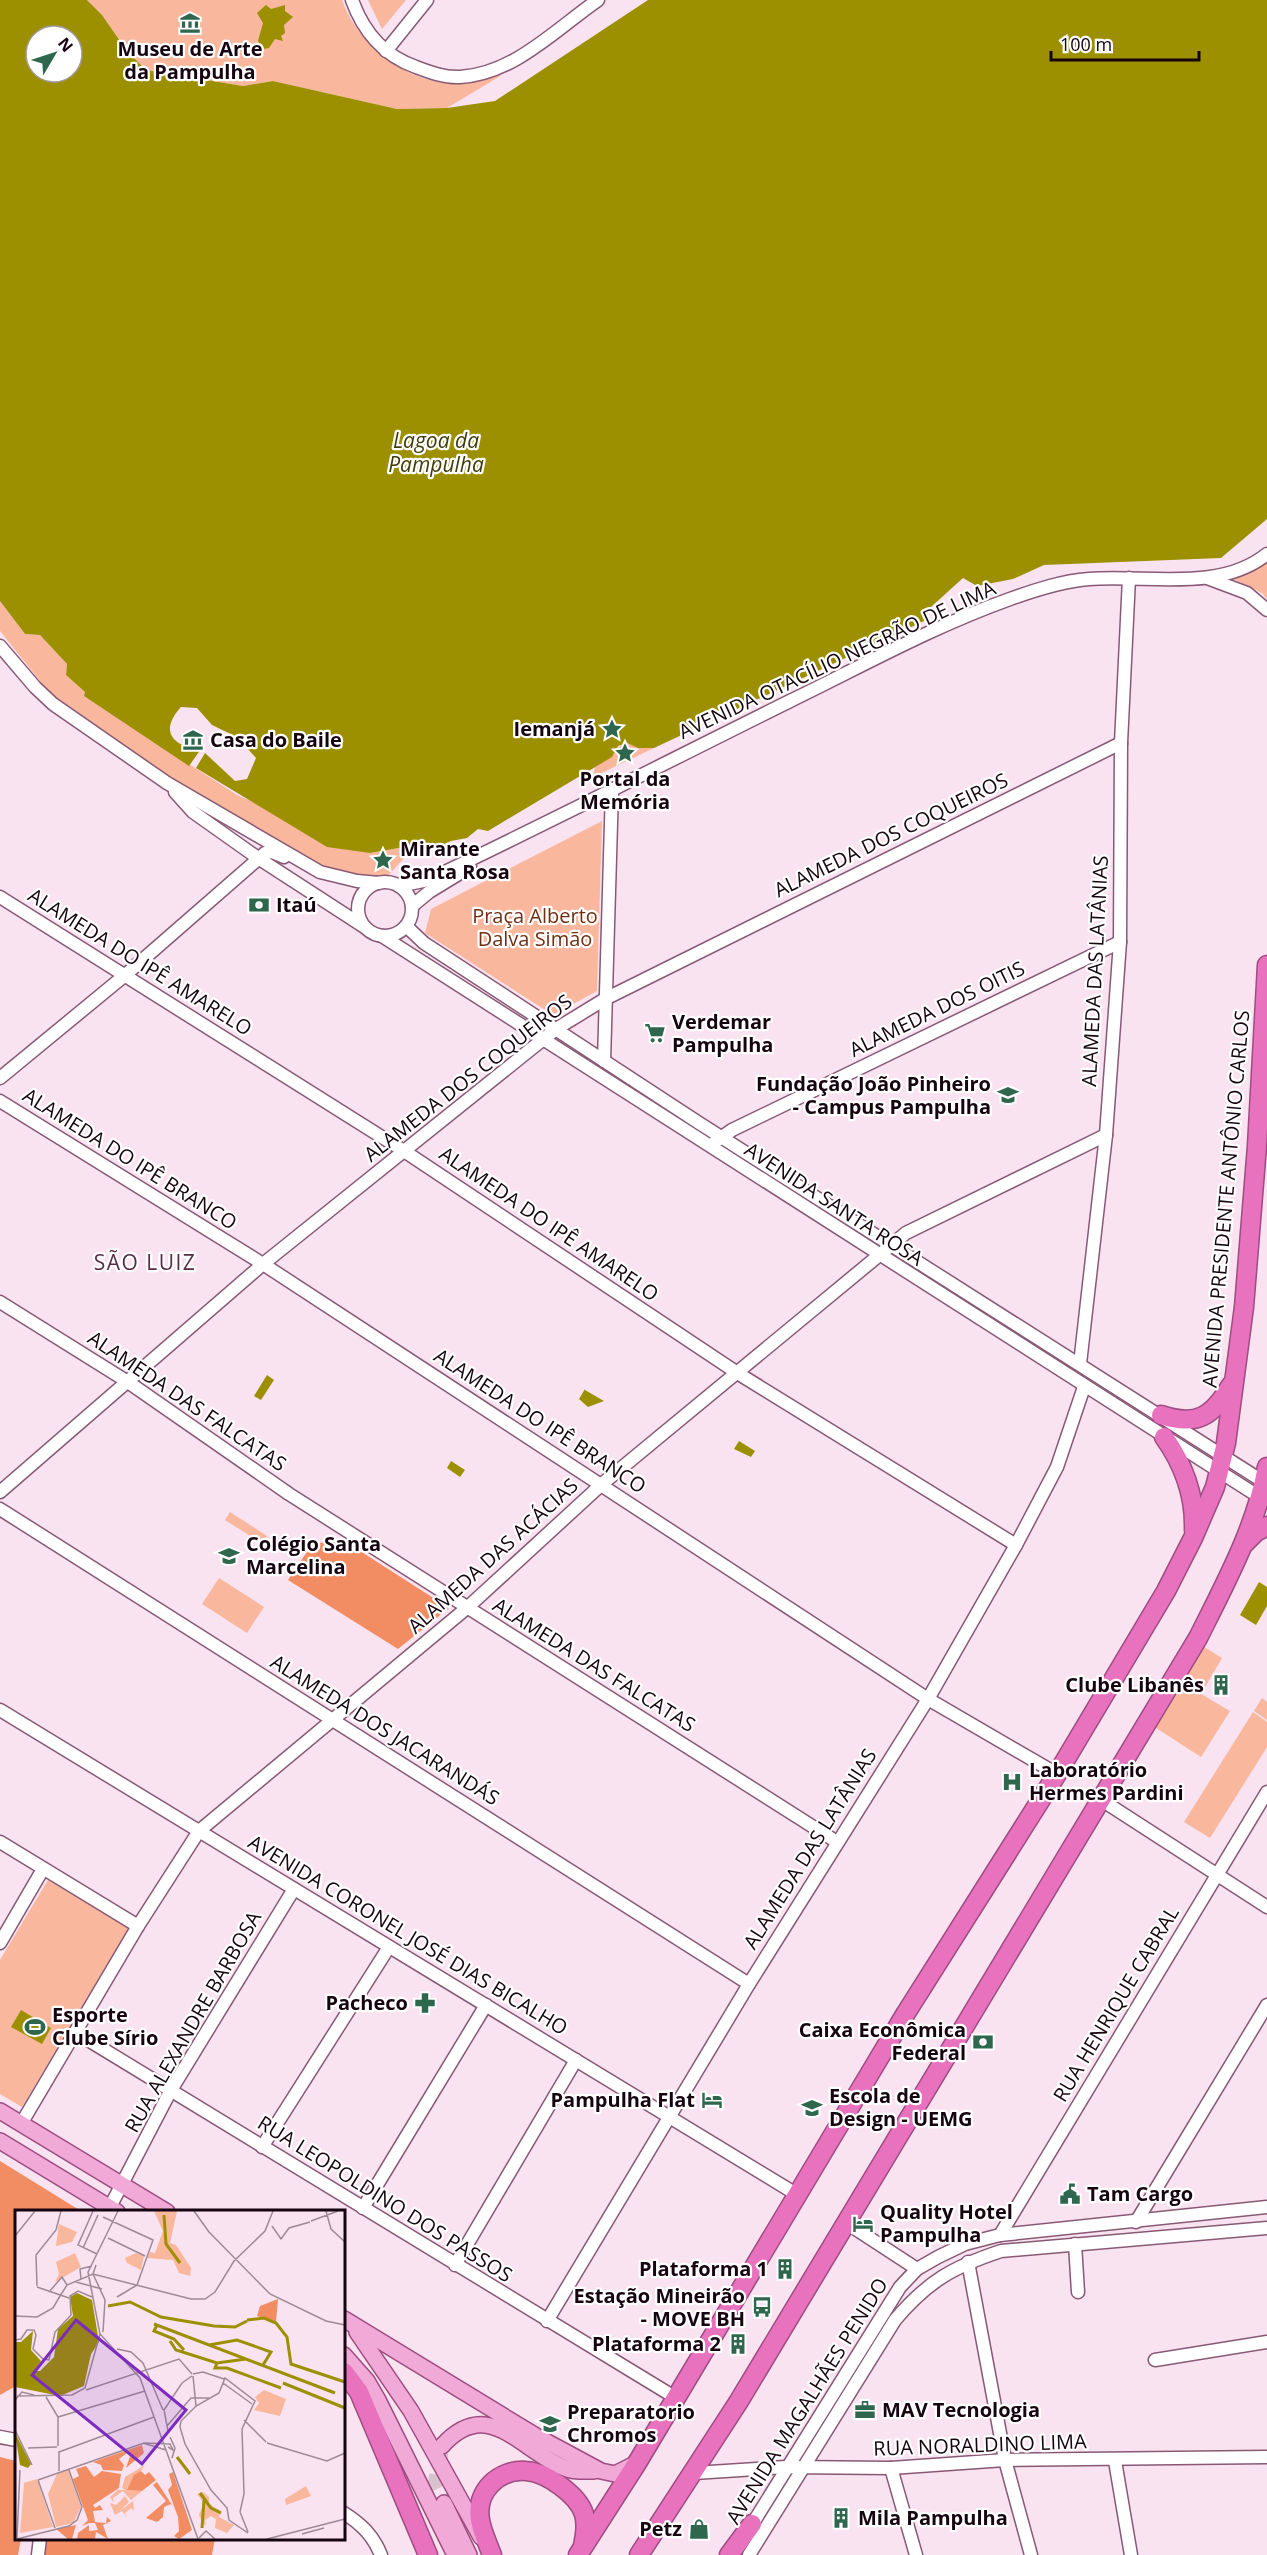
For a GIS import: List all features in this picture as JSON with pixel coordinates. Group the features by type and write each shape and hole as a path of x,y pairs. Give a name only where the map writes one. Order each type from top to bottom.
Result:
{"highway":[{"name":"AVENIDA PRESIDENTE ANTÔNIO CARLOS","path":"580,2552 638,2463 796,2194 906,2013 1057,1774 1166,1591 1193,1538 1222,1464 1244,1307 1267,965"},
{"path":"1161,1415 1176,1420 1199,1419 1221,1402 1234,1381"},
{"path":"1164,1437 1186,1478 1194,1514 1193,1538"},
{"path":"639,2555 694,2473 1198,1638 1240,1549 1265,1487"},
{"path":"1240,1549 1256,1532 1267,1526"},
{"path":"345,2373 358,2392 428,2555"},
{"path":"492,2555 480,2520 480,2499 490,2483 507,2472 529,2470 545,2478 579,2503 586,2525 580,2552"},
{"path":"729,2555 752,2524"}],"main road":[{"path":"0,2111 165,2210"},
{"path":"0,2141 113,2209"},
{"path":"345,2321 527,2430 601,2471"},
{"path":"345,2321 363,2337 411,2411 492,2555"},
{"path":"345,2356 367,2381 378,2400 455,2555"},
{"path":"442,2446 451,2437 475,2424 495,2426 567,2469 615,2474 638,2463"},
{"path":"444,2503 469,2555"}],"street":[{"path":"352,0 370,35 386,51 407,64 440,75 459,77 495,70 518,58 598,0"},
{"path":"386,51 426,0"},
{"name":"AVENIDA OTACÍLIO NEGRÃO DE LIMA","path":"399,886 428,880 955,621 1036,590 1087,579 1207,578 1258,561 1267,554"},
{"name":"ALAMEDA DAS LATÂNIAS","path":"1080,1364 1106,1135 1120,942 1121,743 1129,578"},
{"name":"AVENIDA OTACÍLIO NEGRÃO DE LIMA","path":"1207,578 1247,593 1267,610"},
{"path":"0,646 35,687 53,704 167,783 320,872 357,881 399,886 410,898 412,906 406,926 399,932 382,936 366,928 192,812 167,783"},
{"name":"ALAMEDA DOS COQUEIROS","path":"0,1492 263,1264 556,1029 605,999 1121,743"},
{"path":"604,1061 612,789"},
{"name":"AVENIDA OTACÍLIO NEGRÃO DE LIMA","path":"412,906 429,892 503,845"},
{"path":"0,1078 124,976 258,858 265,853 272,852 297,859"},
{"path":"366,928 358,914 360,897 365,891 380,883"},
{"name":"ALAMEDA DO IPÊ AMARELO","path":"0,897 404,1151 739,1374 1016,1545"},
{"name":"AVENIDA SANTA ROSA","path":"406,926 424,943 720,1137 1161,1415 1222,1464"},
{"name":"AVENIDA SANTA ROSA","path":"382,936 878,1256 1164,1437 1265,1487"},
{"name":"ALAMEDA DOS OITIS","path":"710,1148 720,1137 1120,942"},
{"name":"ALAMEDA DO IPÊ BRANCO","path":"0,1101 263,1264 928,1699 1057,1774"},
{"name":"ALAMEDA DAS ACÁCIAS","path":"21,2124 138,1926 199,1831 330,1719 468,1607 602,1484 739,1374 892,1244 922,1223 1106,1135"},
{"name":"ALAMEDA DAS FALCATAS","path":"0,1302 128,1383 289,1494 837,1842"},
{"name":"ALAMEDA DAS LATÂNIAS","path":"547,2321 671,2118 749,1983 928,1699 1016,1545 1057,1467 1084,1387"},
{"name":"ALAMEDA DOS JACARANDÁS","path":"0,1509 749,1983"},
{"name":"AVENIDA CORONEL JOSÉ DIAS BICALHO","path":"0,1710 796,2194"},
{"name":"RUA HENRIQUE CABRAL","path":"1000,2235 1267,1792"},
{"path":"1100,1798 1267,1907"},
{"path":"0,1842 138,1926"},
{"path":"0,1943 43,1869"},
{"name":"RUA ALEXANDRE BARBOSA","path":"113,2209 171,2090 294,1889"},
{"path":"262,2147 389,1947"},
{"path":"1136,2222 1267,2005"},
{"path":"363,2208 486,2006"},
{"name":"RUA LEOPOLDINO DOS PASSOS","path":"75,2032 676,2398"},
{"path":"455,2265 576,2060"},
{"name":"AVENIDA MAGALHÃES PENIDO","path":"735,2555 786,2467 882,2312 917,2269 965,2244 1000,2235 1267,2207"},
{"path":"845,2222 917,2269"},
{"name":"AVENIDA MAGALHÃES PENIDO","path":"749,2555 896,2320 918,2293 933,2280 968,2262 1001,2251 1267,2228"},
{"path":"1075,2244 1078,2292"},
{"path":"968,2262 1005,2460 1031,2555"},
{"path":"1155,2360 1267,2342"},
{"path":"0,2437 15,2440"},
{"name":"RUA NORALDINO LIMA","path":"694,2473 786,2467 891,2468 1005,2460 1115,2461 1267,2457"},
{"path":"1115,2461 1131,2555"},
{"path":"891,2468 914,2549 904,2555"},
{"path":"345,2514 363,2525 373,2538 381,2555"},
{"path":"38,2555 40,2540"}],"green space":[{"path":"87,0 342,0 348,15 367,41 393,63 407,71 422,78 454,84 502,75 447,108 397,109 273,81 243,86 146,70 127,51 102,15"},
{"path":"368,0 406,0 382,29"},
{"path":"1267,558 1267,599 1262,593 1229,577"},
{"path":"0,601 25,634 40,635 67,664 66,675 85,692 84,696 237,795 370,853 416,845 386,878 351,880 320,872 195,795 68,711 44,686 0,631"},
{"path":"627,743 638,748 654,748 593,777 595,767"},
{"name":"Praça Alberto Dalva Simão","path":"602,821 597,991 553,1015 425,933 431,909"},
{"path":"230,1512 267,1536 263,1544 225,1520"},
{"path":"219,1578 264,1607 247,1633 202,1604"},
{"path":"1201,1645 1222,1658 1201,1694 1230,1711 1201,1757 1153,1726"},
{"path":"1262,1698 1267,1702 1267,1720 1254,1711"},
{"path":"1253,1712 1267,1722 1267,1747 1210,1838 1184,1822"},
{"name":"Esporte Clube Sírio","path":"48,1880 129,1928 22,2107 0,2094 0,1960"}],"shaded area":[{"path":"346,1542 449,1608 398,1649 288,1580 313,1543"},
{"path":"0,2161 79,2210 15,2210 15,2387 0,2395"},
{"path":"0,2457 15,2461 15,2540 21,2540 18,2555 0,2555"},
{"path":"46,2540 215,2540 212,2555 42,2555"}],"water":[{"name":"Lagoa da Pampulha","path":"0,0 87,0 102,15 127,51 146,70 243,86 273,81 397,109 447,108 495,101 648,0 1267,0 1267,519 1221,558 1044,565 1013,579 977,586 963,578 931,607 924,621 654,748 638,748 627,743 618,746 612,757 488,831 478,829 467,838 440,846 416,845 370,853 327,847 196,768 205,753 235,781 247,779 256,758 237,737 212,725 197,708 181,707 174,716 170,730 176,741 191,748 201,749 189,766 84,696 85,692 66,675 67,664 40,635 25,634 0,601"},
{"path":"266,5 271,9 285,5 285,11 293,17 284,25 285,33 281,36 283,41 275,39 269,48 263,49 258,41 263,23 257,13"},
{"path":"267,1375 274,1380 261,1400 254,1396"},
{"path":"585,1389 604,1401 588,1407 579,1399"},
{"path":"739,1441 755,1451 751,1457 734,1449"},
{"path":"451,1461 465,1470 460,1477 447,1468"},
{"path":"1259,1582 1267,1587 1267,1606 1256,1625 1240,1615"},
{"path":"21,2010 51,2028 42,2044 11,2027"}],"tunnel":[{"path":"441,2452 435,2485 444,2503"}],"place":[{"name":"Museu de Arte da Pampulha","path":"190,23"},
{"name":"Iemanjá","path":"612,729"},
{"name":"Casa do Baile","path":"193,740"},
{"name":"Portal da Memória","path":"625,753"},
{"name":"Mirante Santa Rosa","path":"383,860"},
{"name":"Itaú","path":"259,905"},
{"name":"Verdemar Pampulha","path":"655,1033"},
{"name":"Fundação João Pinheiro - Campus Pampulha","path":"1008,1095"},
{"name":"Colégio Santa Marcelina","path":"229,1556"},
{"name":"Clube Libanês","path":"1221,1685"},
{"name":"Laboratório Hermes Pardini","path":"1012,1782"},
{"name":"Pacheco","path":"425,2003"},
{"name":"Esporte Clube Sírio","path":"35,2027"},
{"name":"Caixa Econômica Federal","path":"983,2042"},
{"name":"Pampulha Flat","path":"712,2100"},
{"name":"Escola de Design - UEMG","path":"812,2108"},
{"name":"Tam Cargo","path":"1070,2194"},
{"name":"Quality Hotel Pampulha","path":"863,2224"},
{"name":"Plataforma 1","path":"785,2269"},
{"name":"Estação Mineirão - MOVE BH","path":"762,2307"},
{"name":"Plataforma 2","path":"738,2344"},
{"name":"MAV Tecnologia","path":"865,2410"},
{"name":"Preparatorio Chromos","path":"550,2424"},
{"name":"Mila Pampulha","path":"841,2518"},
{"name":"Petz","path":"699,2529"}],"district":[{"name":"SÃO LUIZ","path":"145,1263"}]}
